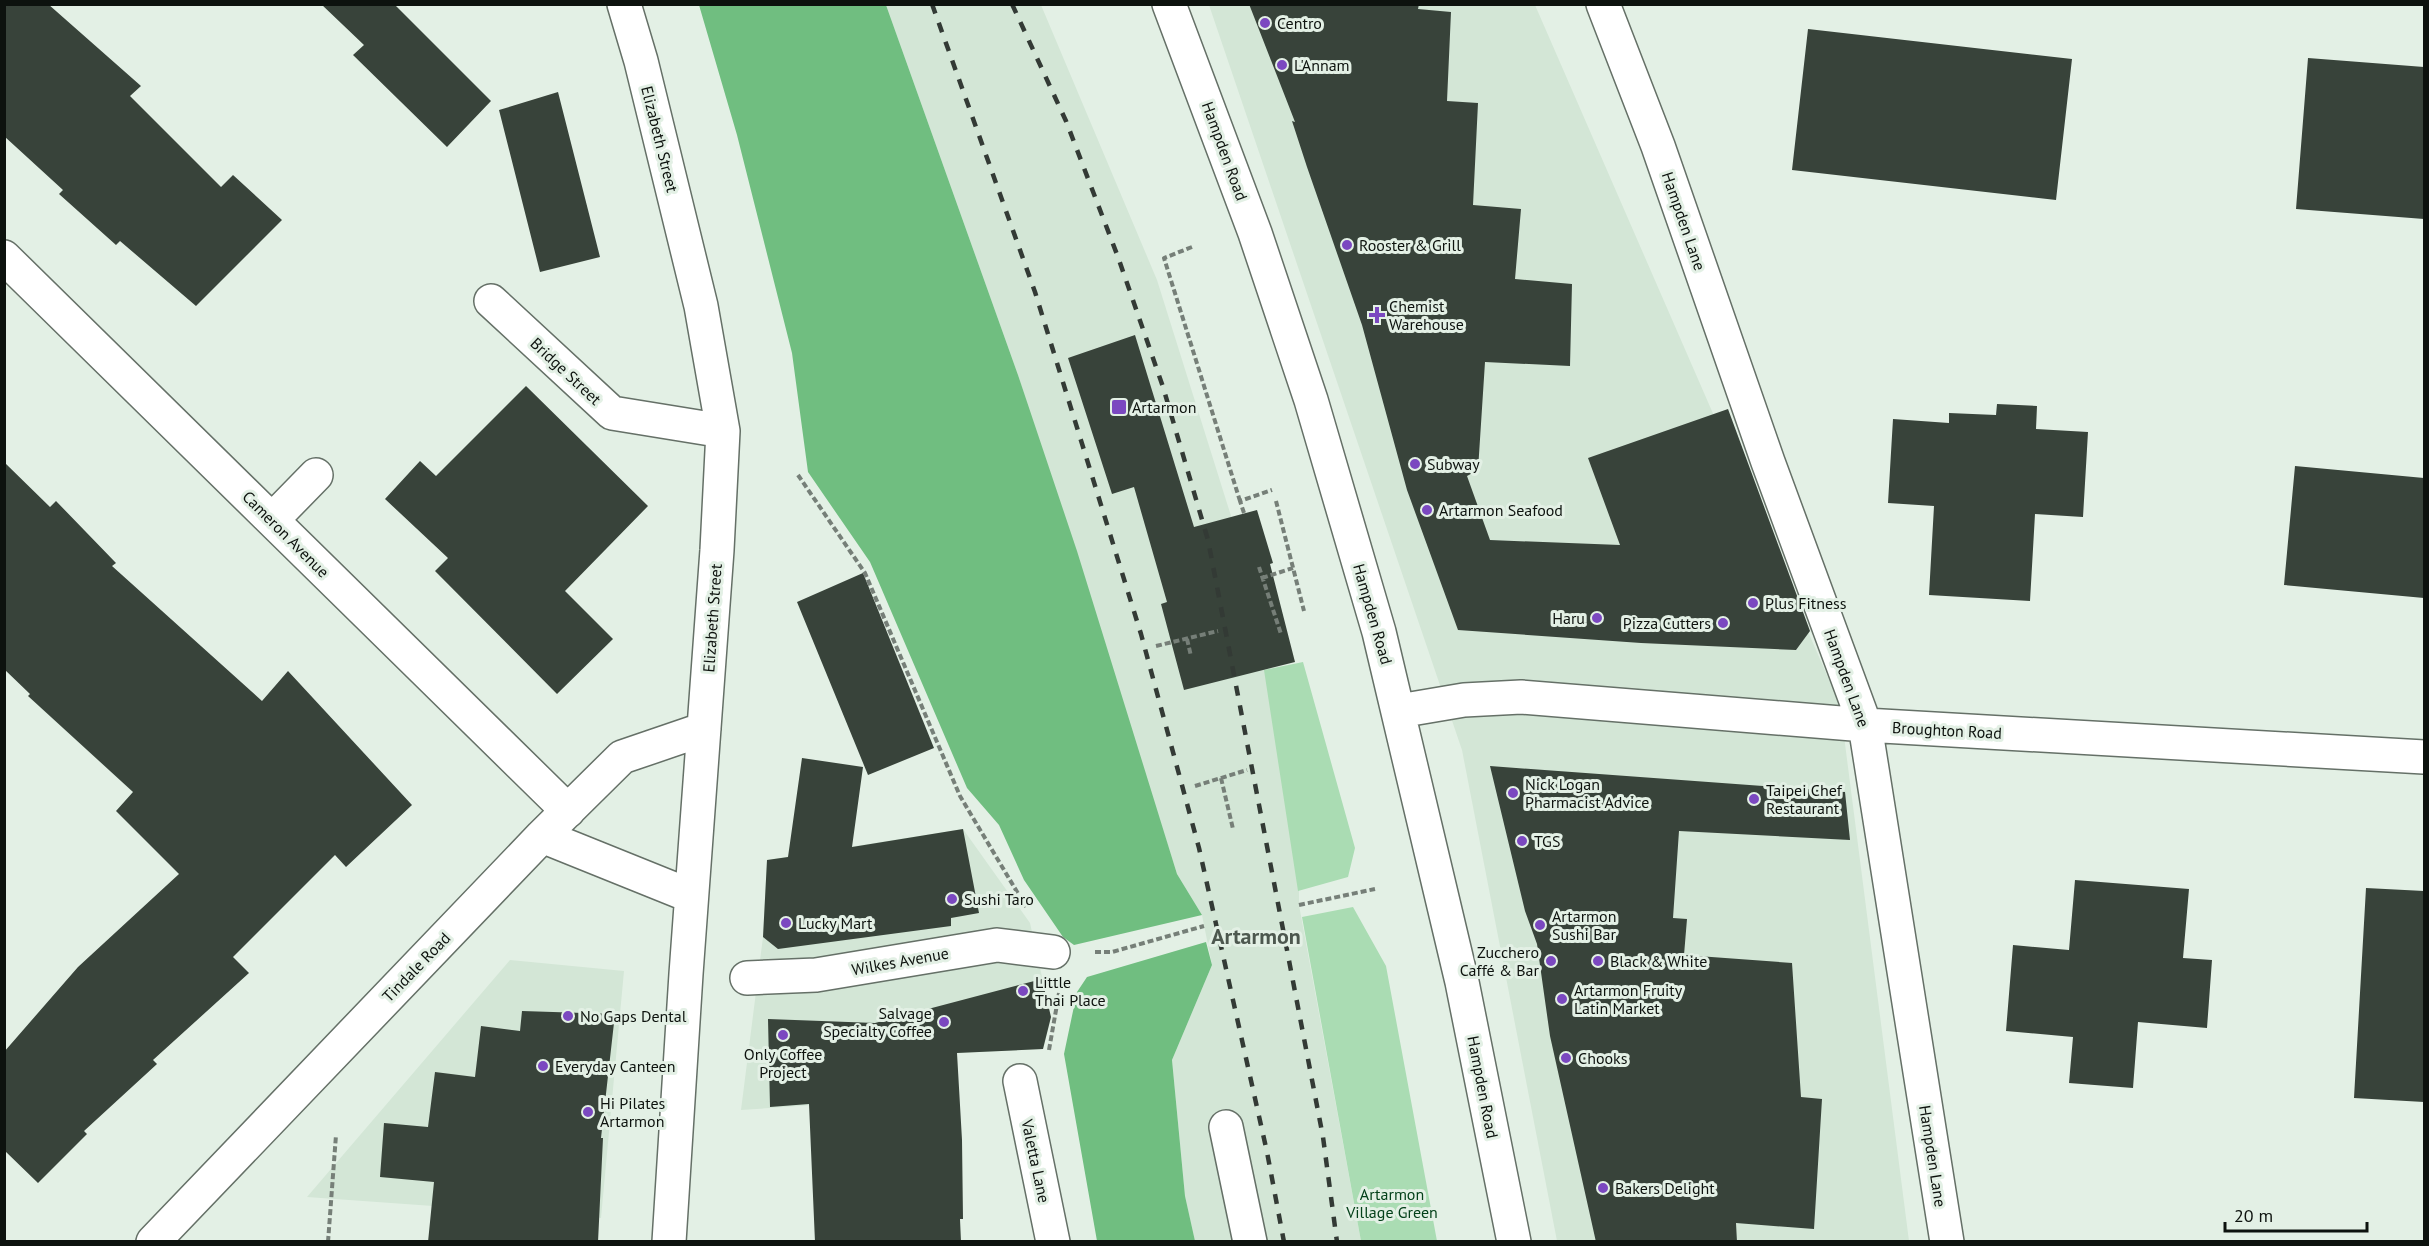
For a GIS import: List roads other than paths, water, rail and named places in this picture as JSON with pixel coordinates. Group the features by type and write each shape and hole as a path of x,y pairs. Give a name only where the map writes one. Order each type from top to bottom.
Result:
{"street":[{"name":"Elizabeth Street","path":"624,4 701,306 723,431 669,1242"},
{"name":"Hampden Road","path":"1170,4 1255,233 1311,400 1379,632 1462,982 1514,1242"},
{"name":"Hampden Lane","path":"1603,4 1658,147 1768,462 1865,725 1947,1242"},
{"name":"Cameron Avenue","path":"4,257 568,811"},
{"name":"Bridge Street","path":"491,301 612,413 723,431"},
{"path":"272,520 316,475"},
{"name":"Broughton Road","path":"1399,711 1464,700 1521,697 1865,725 2424,757"},
{"name":"Tindale Road","path":"153,1242 542,836 622,757 704,729"},
{"path":"542,836 691,896"},
{"name":"Wilkes Avenue","path":"747,978 816,975 997,945 1053,952"},
{"name":"Valetta Lane","path":"1020,1081 1053,1242"},
{"path":"1226,1127 1250,1242"}],"railway":[{"path":"932,4 1035,292 1141,634 1199,848 1267,1152 1284,1242"},
{"path":"1012,4 1066,121 1118,257 1163,387 1208,540 1323,1137 1337,1242"}],"place":[{"name":"Centro","path":"1265,23"},
{"name":"L'Annam","path":"1282,65"},
{"name":"Rooster & Grill","path":"1347,245"},
{"name":"Chemist Warehouse","path":"1377,315"},
{"name":"Artarmon","path":"1119,407"},
{"name":"Subway","path":"1415,464"},
{"name":"Artarmon Seafood","path":"1427,510"},
{"name":"Plus Fitness","path":"1753,603"},
{"name":"Haru","path":"1597,618"},
{"name":"Pizza Cutters","path":"1723,623"},
{"name":"Nick Logan Pharmacist Advice","path":"1513,793"},
{"name":"Taipei Chef Restaurant","path":"1754,799"},
{"name":"TGS","path":"1522,841"},
{"name":"Sushi Taro","path":"952,899"},
{"name":"Lucky Mart","path":"786,923"},
{"name":"Artarmon Sushi Bar","path":"1540,925"},
{"name":"Zucchero Caffé & Bar","path":"1551,961"},
{"name":"Black & White","path":"1598,961"},
{"name":"Little Thai Place","path":"1023,991"},
{"name":"Artarmon Fruity Latin Market","path":"1562,999"},
{"name":"No Gaps Dental","path":"568,1016"},
{"name":"Salvage Specialty Coffee","path":"944,1022"},
{"name":"Only Coffee Project","path":"783,1035"},
{"name":"Chooks","path":"1566,1058"},
{"name":"Everyday Canteen","path":"543,1066"},
{"name":"Hi Pilates Artarmon","path":"588,1112"},
{"name":"Bakers Delight","path":"1603,1188"}],"district":[{"name":"Artarmon","path":"1256,936"}],"park label":[{"name":"Artarmon Village Green","path":"1392,1203"}]}
